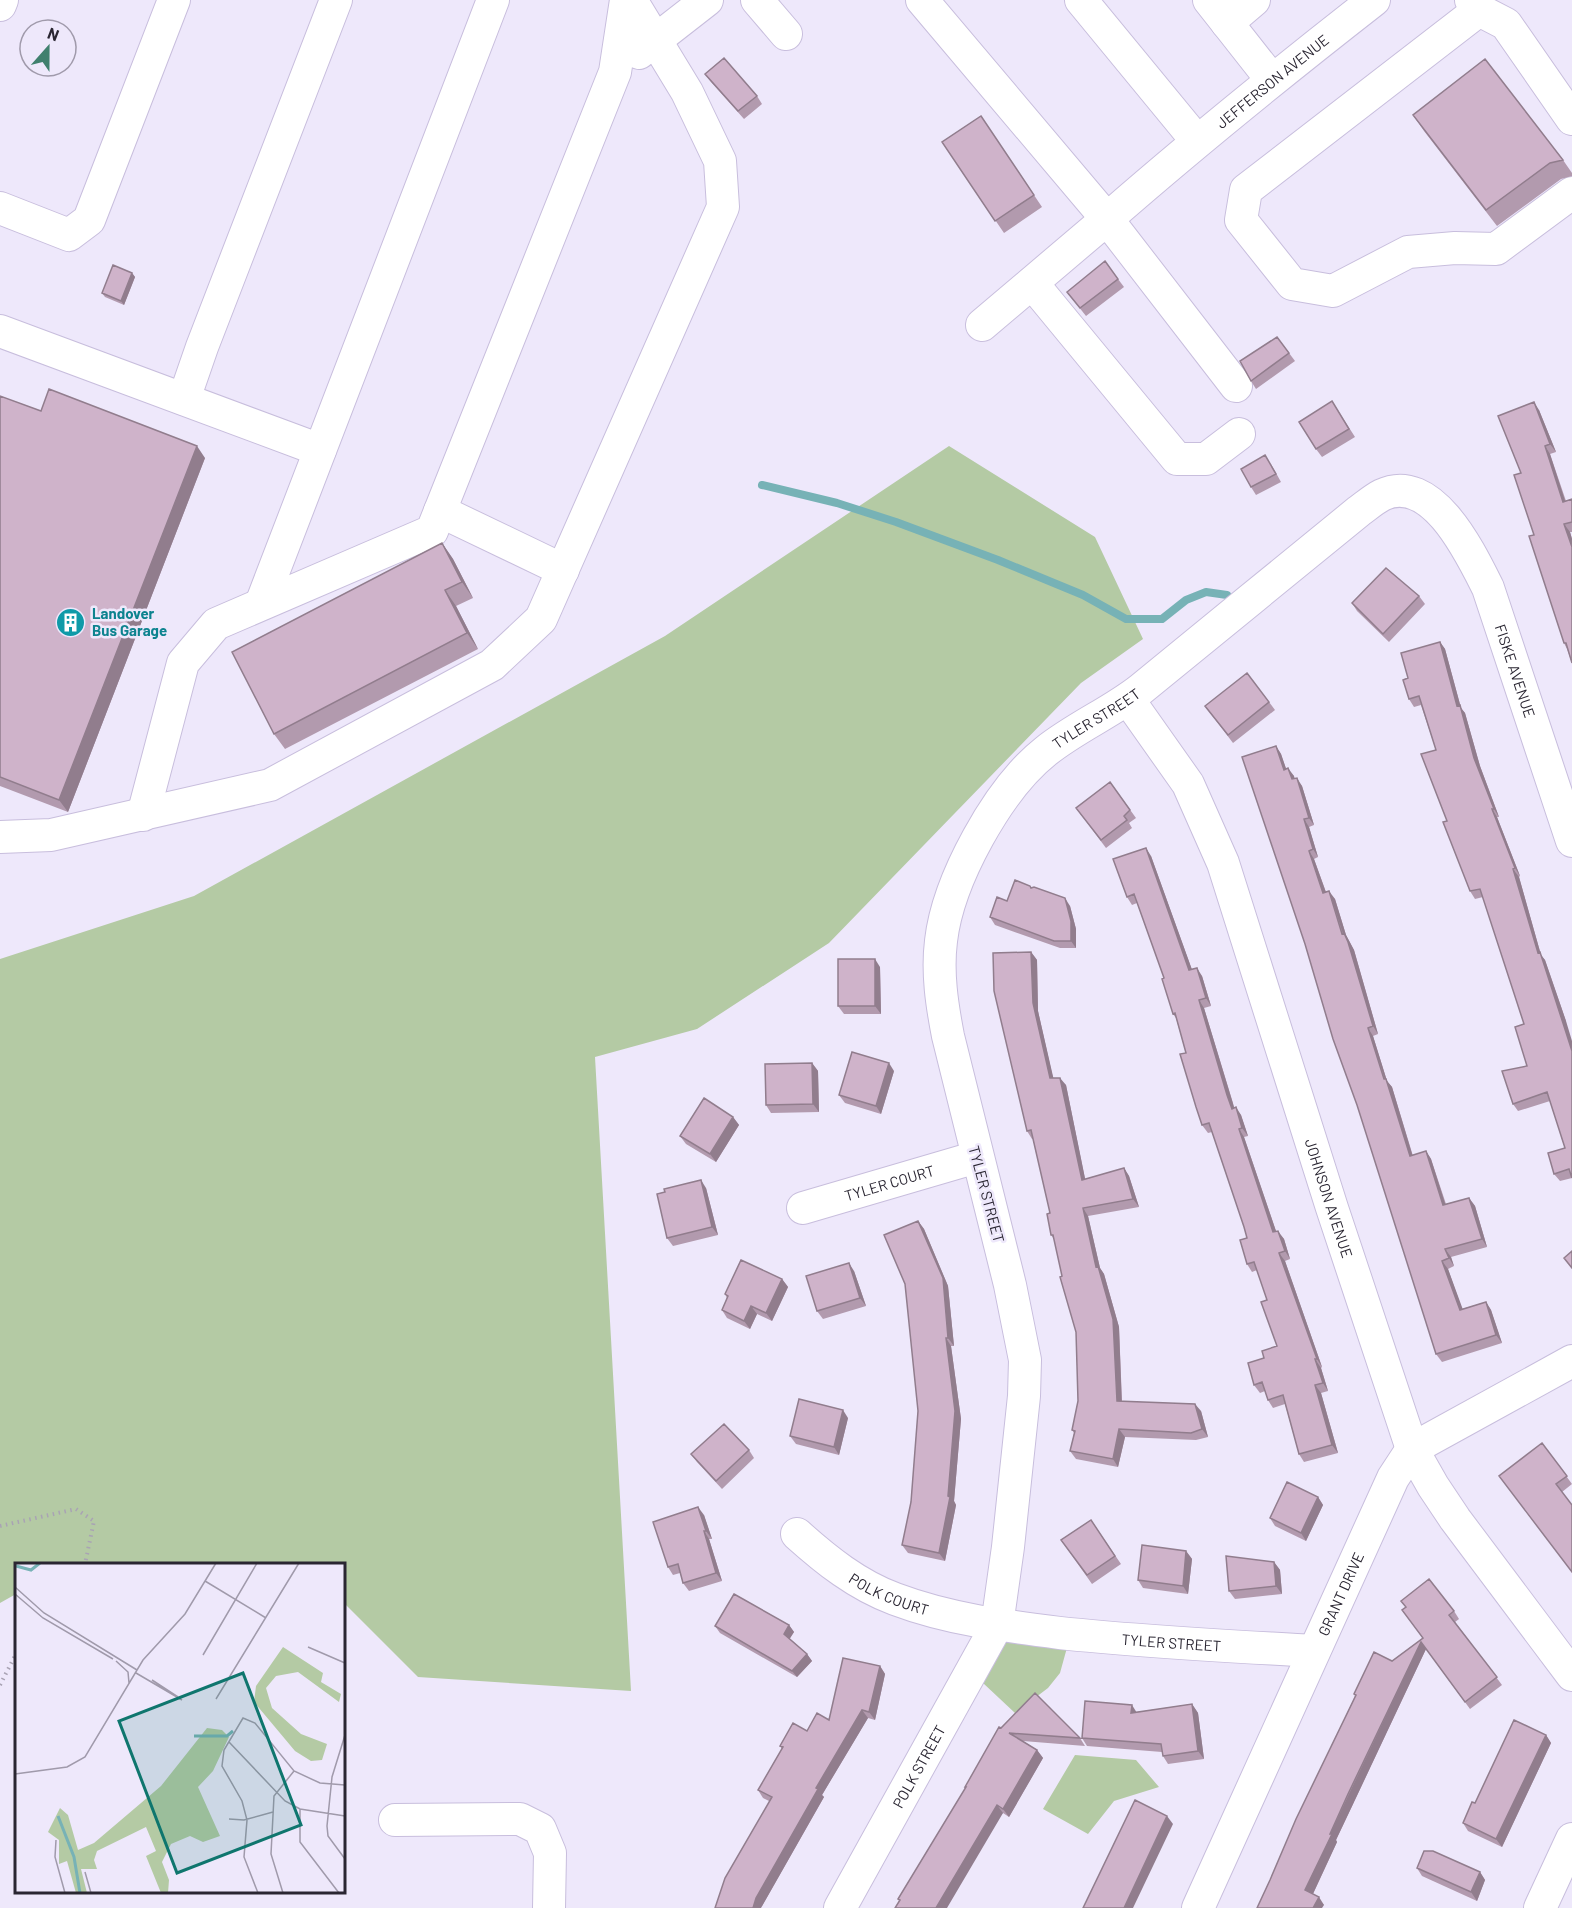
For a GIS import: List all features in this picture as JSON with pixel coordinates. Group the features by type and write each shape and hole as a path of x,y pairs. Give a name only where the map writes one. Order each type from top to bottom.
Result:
{"street":[{"path":"0,5 2,0"},
{"path":"0,208 69,235 89,220 174,0"},
{"path":"184,399 202,346 336,0"},
{"path":"261,604 493,0"},
{"path":"142,815 183,663 216,624 432,531 615,72 626,0"},
{"path":"0,837 51,834 270,785 492,665 541,620 723,207 720,161 687,92 631,0"},
{"path":"615,72 663,53 707,0"},
{"path":"757,0 786,34"},
{"path":"922,0 1107,219 1236,386"},
{"path":"1081,0 1197,141"},
{"path":"1254,0 1218,12 1272,80"},
{"name":"JEFFERSON AVENUE","path":"982,325 1197,141 1374,0"},
{"path":"1572,119 1506,24 1475,5 1246,190 1241,220 1292,284 1333,291 1408,252 1455,248 1496,249 1572,193"},
{"path":"1032,283 1177,459 1206,459 1239,434"},
{"path":"0,331 320,450"},
{"name":"FISKE AVENUE","path":"1268,587 1352,517 1384,494 1402,491 1423,497 1440,511 1460,536 1488,588 1572,841"},
{"path":"440,511 563,570"},
{"name":"TYLER STREET","path":"1268,587 1128,699 1060,740 1018,778 978,839 952,898 941,941 941,996 948,1036 1010,1285 1025,1360 1018,1462 997,1625 1104,1638 1314,1651"},
{"name":"JOHNSON AVENUE","path":"1128,699 1188,784 1223,863 1332,1208 1412,1449 1455,1519 1572,1676"},
{"name":"TYLER COURT","path":"802,1208 977,1157"},
{"name":"GRANT DRIVE","path":"1198,1908 1393,1478 1412,1449 1572,1361"},
{"name":"POLK COURT","path":"797,1534 844,1572 894,1599 960,1618 997,1625"},
{"name":"POLK STREET","path":"840,1908 997,1625"},
{"path":"395,1820 520,1819 540,1829 549,1853 549,1908"},
{"path":"1540,1908 1572,1839"}],"path":[{"path":"0,1526 76,1509 94,1521 85,1563"},
{"path":"0,1685 15,1656"}],"green space":[{"path":"949,446 1095,537 1143,639 1081,683 829,943 697,1029 595,1057 631,1691 418,1677 345,1604 345,1563 15,1563 15,1595 0,1603 0,959 194,896 665,636"},
{"path":"1013,1635 1068,1644 1060,1673 1048,1688 1015,1713 983,1683 983,1665"},
{"path":"1075,1755 1136,1760 1159,1787 1114,1801 1088,1834 1043,1809"}],"building":[{"path":"724,58 757,96 738,111 705,74"},
{"path":"1485,59 1563,160 1550,163 1486,210 1413,115"},
{"path":"981,116 1034,195 995,221 942,142"},
{"path":"1105,261 1118,279 1080,308 1067,292"},
{"path":"113,265 132,273 121,301 102,293"},
{"path":"1277,337 1289,353 1251,381 1240,361"},
{"name":"Landover Bus Garage","path":"49,389 197,446 59,800 0,777 0,396 41,411"},
{"path":"1332,401 1349,429 1316,449 1299,422"},
{"path":"1534,402 1550,444 1545,446 1563,502 1572,499 1572,522 1564,524 1572,547 1572,663 1529,536 1534,535 1514,475 1521,473 1498,416"},
{"path":"1265,455 1276,474 1251,487 1241,469"},
{"path":"442,543 462,582 445,590 467,633 274,734 232,652"},
{"path":"1386,568 1419,596 1383,634 1352,603"},
{"path":"1440,642 1457,706 1460,705 1474,758 1515,868 1513,869 1538,953 1540,952 1572,1051 1572,1178 1569,1169 1554,1174 1548,1153 1565,1148 1547,1092 1513,1104 1502,1071 1527,1066 1515,1027 1524,1024 1480,889 1470,891 1443,822 1447,821 1421,754 1436,750 1419,696 1409,699 1403,680 1408,678 1401,653"},
{"path":"1247,673 1269,702 1228,735 1205,706"},
{"path":"1276,746 1284,770 1288,768 1292,779 1297,778 1309,818 1304,819 1313,849 1309,851 1323,893 1329,891 1342,934 1344,933 1348,942 1373,1026 1368,1028 1410,1156 1426,1151 1443,1205 1469,1198 1482,1239 1445,1249 1449,1258 1442,1261 1460,1310 1486,1302 1496,1335 1436,1354 1357,1105 1333,1039 1305,944 1242,757"},
{"path":"1110,782 1130,810 1124,816 1127,820 1101,840 1076,808"},
{"path":"1146,848 1189,970 1197,968 1206,998 1199,1000 1227,1095 1232,1109 1236,1107 1242,1128 1239,1129 1273,1232 1278,1231 1285,1251 1279,1253 1317,1359 1315,1359 1323,1383 1315,1385 1332,1445 1299,1454 1283,1395 1268,1400 1262,1382 1254,1385 1248,1363 1264,1358 1262,1351 1277,1346 1261,1302 1267,1300 1254,1262 1247,1264 1240,1240 1247,1238 1209,1123 1202,1125 1196,1107 1180,1054 1186,1053 1175,1013 1173,1014 1162,979 1164,978 1134,894 1127,897 1113,859"},
{"path":"1015,880 1031,888 1034,887 1065,898 1071,921 1071,941 1054,941 990,917 997,897 1007,901"},
{"path":"1031,952 1033,1003 1050,1078 1060,1078 1082,1180 1124,1168 1133,1199 1083,1208 1096,1267 1098,1266 1113,1319 1117,1401 1195,1404 1202,1429 1191,1433 1119,1429 1113,1459 1070,1451 1078,1401 1076,1332 1060,1277 1062,1276 1047,1214 1050,1213 1031,1130 1027,1131 994,991 993,953"},
{"path":"838,959 875,959 875,1006 838,1006"},
{"path":"852,1052 889,1063 876,1106 839,1095"},
{"path":"812,1063 813,1104 766,1105 765,1064"},
{"path":"704,1098 733,1117 710,1154 680,1136"},
{"path":"701,1180 712,1227 667,1238 657,1194 665,1192 664,1189"},
{"path":"918,1221 943,1278 948,1338 946,1338 955,1411 948,1496 950,1497 939,1553 902,1545 911,1502 918,1411 905,1284 884,1235"},
{"path":"1572,1251 1572,1268 1564,1258"},
{"path":"741,1260 782,1279 766,1313 751,1306 744,1321 722,1310 728,1296 725,1294"},
{"path":"849,1263 860,1298 817,1311 806,1276"},
{"path":"799,1399 843,1410 834,1447 790,1436"},
{"path":"724,1424 749,1450 716,1481 691,1454"},
{"path":"1542,1443 1567,1476 1556,1484 1572,1505 1572,1572 1499,1476"},
{"path":"1287,1482 1318,1497 1301,1533 1270,1518"},
{"path":"698,1507 716,1573 683,1583 678,1564 668,1567 653,1522"},
{"path":"1091,1520 1115,1556 1087,1575 1061,1540"},
{"path":"1142,1545 1186,1551 1183,1586 1138,1580"},
{"path":"1226,1556 1274,1562 1276,1586 1229,1591"},
{"path":"1429,1579 1454,1611 1449,1615 1497,1677 1465,1702 1421,1642 1305,1890 1319,1897 1313,1908 1257,1908 1374,1652 1392,1661 1423,1638 1402,1610 1406,1607 1401,1601"},
{"path":"734,1594 789,1625 784,1634 807,1654 792,1671 715,1626"},
{"path":"843,1658 880,1666 869,1712 862,1710 816,1788 818,1789 756,1898 753,1908 715,1908 725,1878 772,1797 758,1790 783,1747 780,1746 793,1723 807,1731 817,1713 829,1720"},
{"path":"1035,1693 1080,1738 1009,1733 1037,1750 1003,1809 997,1805 936,1908 895,1908 900,1900 898,1899 966,1787 999,1727 1001,1728"},
{"path":"1085,1701 1132,1705 1131,1713 1192,1704 1198,1751 1163,1756 1161,1744 1082,1738"},
{"path":"1514,1720 1546,1735 1496,1839 1463,1823 1472,1802 1475,1803"},
{"path":"1135,1800 1167,1816 1124,1908 1083,1908"},
{"path":"1424,1851 1433,1851 1480,1872 1471,1892 1417,1868"}],"waterway":[{"path":"762,485 837,503 896,522 1083,595 1126,619 1162,619 1186,600 1206,592 1227,595"}],"place":[{"name":"Landover Bus Garage","path":"71,622"}]}
